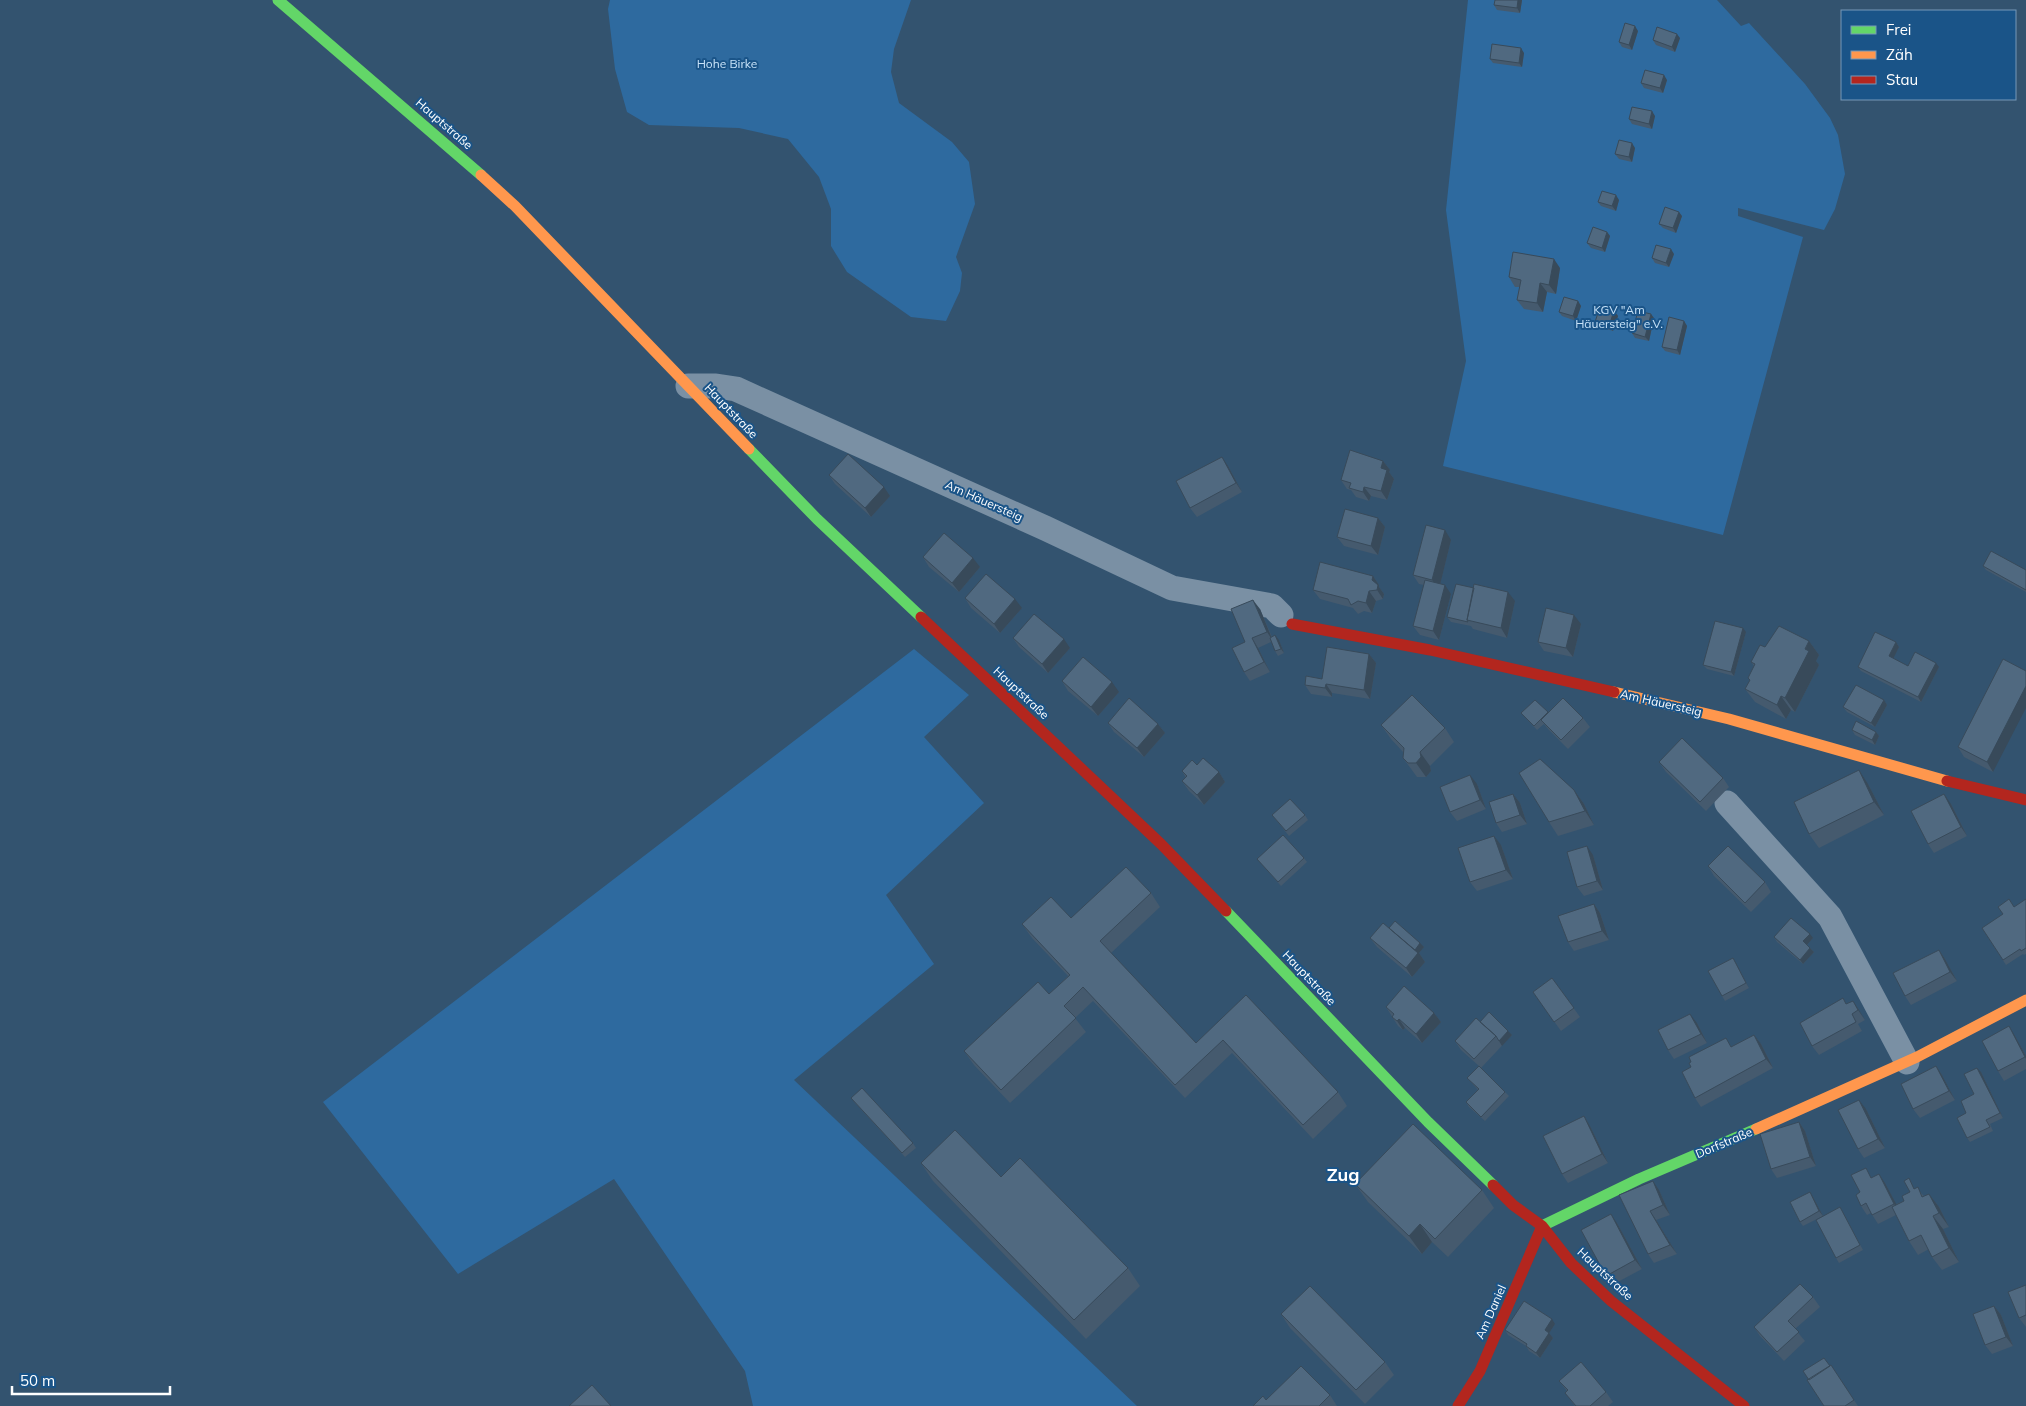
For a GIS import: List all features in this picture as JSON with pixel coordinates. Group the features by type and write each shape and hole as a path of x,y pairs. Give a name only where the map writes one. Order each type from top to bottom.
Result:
{"street":[{"name":"Hauptstraße","path":"278,0 459,154 515,206 826,527 1160,844 1428,1122 1513,1205 1542,1226 1571,1263 1611,1301 1744,1406"},
{"name":"Am Häuersteig","path":"688,386 716,386 736,389 1172,588 1272,606 1286,619 1422,648 1729,719 1938,779 2026,800"},
{"path":"1726,803 1830,917 1907,1062"},
{"name":"Dorfstraße","path":"1542,1226 1627,1184 1907,1062 2026,1000"},
{"name":"Am Daniel","path":"1458,1406 1480,1371 1542,1226"}],"green space":[{"name":"Hohe Birke","path":"610,0 911,0 894,49 891,72 899,103 952,142 969,162 975,204 956,257 962,273 960,291 946,321 911,317 847,272 831,246 831,209 819,177 788,139 739,128 649,125 627,112 615,69 608,9"},
{"name":"KGV \"Am Häuersteig\" e.V.","path":"1468,0 1717,0 1741,26 1749,23 1805,84 1830,118 1838,135 1845,174 1835,209 1824,230 1738,208 1738,216 1803,237 1723,535 1443,466 1466,361 1446,210"},
{"path":"914,649 969,695 924,737 984,803 886,895 934,964 794,1080 1137,1406 753,1406 745,1371 614,1179 458,1274 323,1102"}],"building":[{"path":"1495,0 1518,0 1517,8 1494,5"},
{"path":"1625,23 1635,26 1629,45 1619,42"},
{"path":"1657,27 1677,34 1672,47 1653,40"},
{"path":"1492,44 1521,48 1519,63 1490,59"},
{"path":"1645,70 1664,75 1660,88 1641,83"},
{"path":"1632,107 1652,111 1649,124 1629,119"},
{"path":"1619,140 1632,143 1629,157 1615,154"},
{"path":"1602,191 1616,195 1612,206 1598,202"},
{"path":"1665,207 1679,212 1673,228 1659,224"},
{"path":"1593,227 1607,232 1602,248 1587,243"},
{"path":"1656,245 1671,249 1666,263 1652,258"},
{"path":"1513,252 1554,259 1549,285 1540,283 1537,303 1517,300 1521,280 1509,277"},
{"path":"1564,297 1578,301 1573,316 1559,312"},
{"path":"1600,307 1614,311 1609,326 1595,322"},
{"path":"1638,311 1651,314 1645,337 1632,333"},
{"path":"1669,317 1684,321 1677,350 1662,347"},
{"path":"1350,450 1383,461 1381,468 1387,470 1381,491 1364,487 1363,492 1349,488 1351,483 1341,480"},
{"path":"848,454 884,487 865,508 829,475"},
{"path":"1222,457 1236,483 1190,508 1176,481"},
{"path":"1345,509 1378,518 1371,546 1337,537"},
{"path":"1426,525 1445,530 1432,580 1413,575"},
{"path":"944,533 973,558 952,583 923,557"},
{"path":"1991,551 2026,570 2026,590 1983,566"},
{"path":"1320,562 1373,576 1372,580 1378,585 1377,590 1369,591 1366,603 1358,601 1351,605 1348,599 1313,590"},
{"path":"986,574 1015,599 994,624 965,598"},
{"path":"1425,580 1445,585 1433,631 1413,626"},
{"path":"1456,584 1474,588 1468,622 1447,617"},
{"path":"1474,584 1508,592 1501,628 1467,620"},
{"path":"1253,600 1267,632 1252,638 1264,662 1244,672 1232,648 1245,642 1231,609"},
{"path":"1546,608 1574,615 1566,648 1538,642"},
{"path":"1034,614 1064,639 1042,664 1013,638"},
{"path":"1715,621 1743,628 1731,672 1703,665"},
{"path":"1779,626 1809,641 1805,649 1809,651 1785,698 1781,696 1777,705 1745,689 1755,664 1751,662 1760,645 1765,647"},
{"path":"1875,632 1896,642 1889,656 1908,666 1915,652 1936,663 1918,697 1858,667"},
{"path":"1275,635 1281,649 1275,651 1270,638"},
{"path":"1327,647 1369,654 1364,690 1326,684 1325,688 1305,685 1306,676 1322,679"},
{"path":"1083,657 1112,682 1091,707 1062,681"},
{"path":"2003,659 2026,671 2026,686 1987,762 1958,747"},
{"path":"1856,685 1884,700 1871,723 1843,707"},
{"path":"1412,695 1445,728 1420,752 1421,757 1416,763 1408,763 1403,758 1404,748 1381,725"},
{"path":"1129,698 1158,724 1137,748 1108,723"},
{"path":"1563,698 1583,718 1561,740 1541,720"},
{"path":"1535,700 1548,712 1534,726 1521,713"},
{"path":"1856,721 1876,732 1872,740 1852,730"},
{"path":"1682,738 1723,778 1700,802 1659,762"},
{"path":"1203,758 1219,772 1197,795 1182,781 1187,776 1182,771 1192,760 1197,765"},
{"path":"1540,759 1574,790 1585,811 1549,822 1519,773"},
{"path":"1859,770 1874,802 1809,834 1794,802"},
{"path":"1470,775 1480,800 1450,812 1440,787"},
{"path":"1513,794 1520,815 1496,823 1489,802"},
{"path":"1944,794 1961,827 1928,844 1911,811"},
{"path":"1290,799 1305,815 1286,831 1272,815"},
{"path":"1283,835 1304,858 1278,882 1257,859"},
{"path":"1494,836 1506,870 1470,882 1458,848"},
{"path":"1587,846 1597,881 1577,887 1567,852"},
{"path":"1728,846 1765,882 1745,903 1708,866"},
{"path":"1126,867 1151,893 1100,941 1196,1043 1246,995 1338,1092 1303,1125 1223,1040 1175,1085 1083,987 1064,1006 1076,1018 1001,1090 964,1051 1038,982 1049,994 1070,975 1022,924 1051,897 1071,918"},
{"path":"2009,899 2014,907 2026,899 2026,948 2021,951 2020,949 2003,960 1982,928 2003,914 1998,907"},
{"path":"1594,904 1602,931 1568,942 1558,916"},
{"path":"1791,918 1810,934 1803,941 1810,948 1800,960 1774,937"},
{"path":"1395,921 1420,943 1415,950 1389,928"},
{"path":"1383,923 1418,953 1406,968 1370,938"},
{"path":"1939,950 1950,972 1905,996 1893,973"},
{"path":"1733,958 1746,983 1722,996 1708,971"},
{"path":"1552,978 1574,1008 1554,1022 1533,992"},
{"path":"1404,986 1434,1013 1416,1034 1399,1019 1397,1021 1392,1017 1394,1014 1386,1007"},
{"path":"1843,998 1846,1004 1853,1001 1858,1010 1852,1014 1856,1022 1812,1046 1800,1023"},
{"path":"1489,1012 1508,1031 1499,1041 1480,1022"},
{"path":"1690,1014 1701,1034 1668,1050 1658,1030"},
{"path":"1476,1018 1496,1036 1474,1059 1455,1041"},
{"path":"2009,1026 2025,1057 1998,1071 1982,1041"},
{"path":"1754,1035 1766,1059 1695,1098 1682,1072 1691,1067 1689,1057 1726,1038 1731,1047"},
{"path":"1479,1066 1505,1092 1481,1117 1466,1102 1479,1089 1467,1078"},
{"path":"1936,1066 1949,1091 1913,1109 1901,1084"},
{"path":"1977,1068 2000,1113 1986,1120 1990,1127 1967,1138 1957,1118 1966,1113 1961,1101 1974,1094 1964,1074"},
{"path":"862,1088 913,1143 902,1153 851,1098"},
{"path":"1859,1100 1878,1139 1858,1149 1838,1110"},
{"path":"1584,1116 1602,1154 1562,1174 1543,1136"},
{"path":"1799,1122 1810,1157 1771,1169 1760,1134"},
{"path":"1413,1124 1482,1190 1435,1239 1420,1224 1409,1236 1355,1184"},
{"path":"955,1130 1001,1177 1020,1158 1128,1268 1074,1320 921,1163"},
{"path":"1866,1168 1871,1178 1879,1174 1894,1204 1872,1215 1866,1203 1861,1206 1856,1195 1860,1192 1851,1175"},
{"path":"1909,1178 1914,1189 1918,1187 1922,1197 1929,1194 1939,1213 1933,1216 1949,1248 1932,1257 1921,1235 1909,1241 1892,1207 1904,1201 1902,1196 1910,1192 1904,1181"},
{"path":"1653,1181 1663,1205 1650,1211 1670,1245 1648,1254 1619,1195"},
{"path":"1810,1192 1819,1211 1800,1222 1790,1202"},
{"path":"1840,1207 1860,1245 1836,1258 1816,1220"},
{"path":"1611,1214 1635,1260 1606,1276 1581,1230"},
{"path":"1800,1284 1813,1297 1788,1321 1799,1332 1777,1352 1754,1327"},
{"path":"2026,1285 2026,1315 2019,1318 2008,1292"},
{"path":"1310,1286 1385,1362 1356,1390 1281,1314"},
{"path":"1524,1301 1552,1319 1545,1330 1549,1333 1536,1353 1526,1346 1527,1344 1505,1330"},
{"path":"1994,1306 2006,1337 1985,1345 1973,1314"},
{"path":"1824,1358 1830,1366 1809,1380 1803,1371"},
{"path":"1581,1362 1606,1392 1590,1406 1576,1406 1565,1393 1568,1390 1559,1381"},
{"path":"1831,1365 1854,1400 1845,1406 1824,1406 1807,1380"},
{"path":"1301,1366 1330,1395 1319,1406 1253,1406 1263,1396 1266,1400"},
{"path":"592,1385 611,1406 569,1406"}],"traffic: fast":[{"path":"278,0 481,175"},
{"path":"749,449 817,519 921,617"},
{"path":"1226,911 1428,1122 1493,1185"},
{"path":"1542,1226 1639,1179 1756,1129"}],"traffic: slow":[{"path":"481,175 515,206 749,449"},
{"path":"1614,692 1729,719 1947,781"},
{"path":"1756,1129 1917,1057 2026,1000"}],"traffic: jam":[{"path":"921,617 1161,844 1226,911"},
{"path":"1292,624 1430,650 1614,692"},
{"path":"1947,781 2026,800"},
{"path":"1493,1185 1513,1205 1542,1226 1571,1263 1611,1301 1744,1406"},
{"path":"1458,1406 1480,1371 1542,1226"}],"district":[{"name":"Zug","path":"1343,1175"}]}
